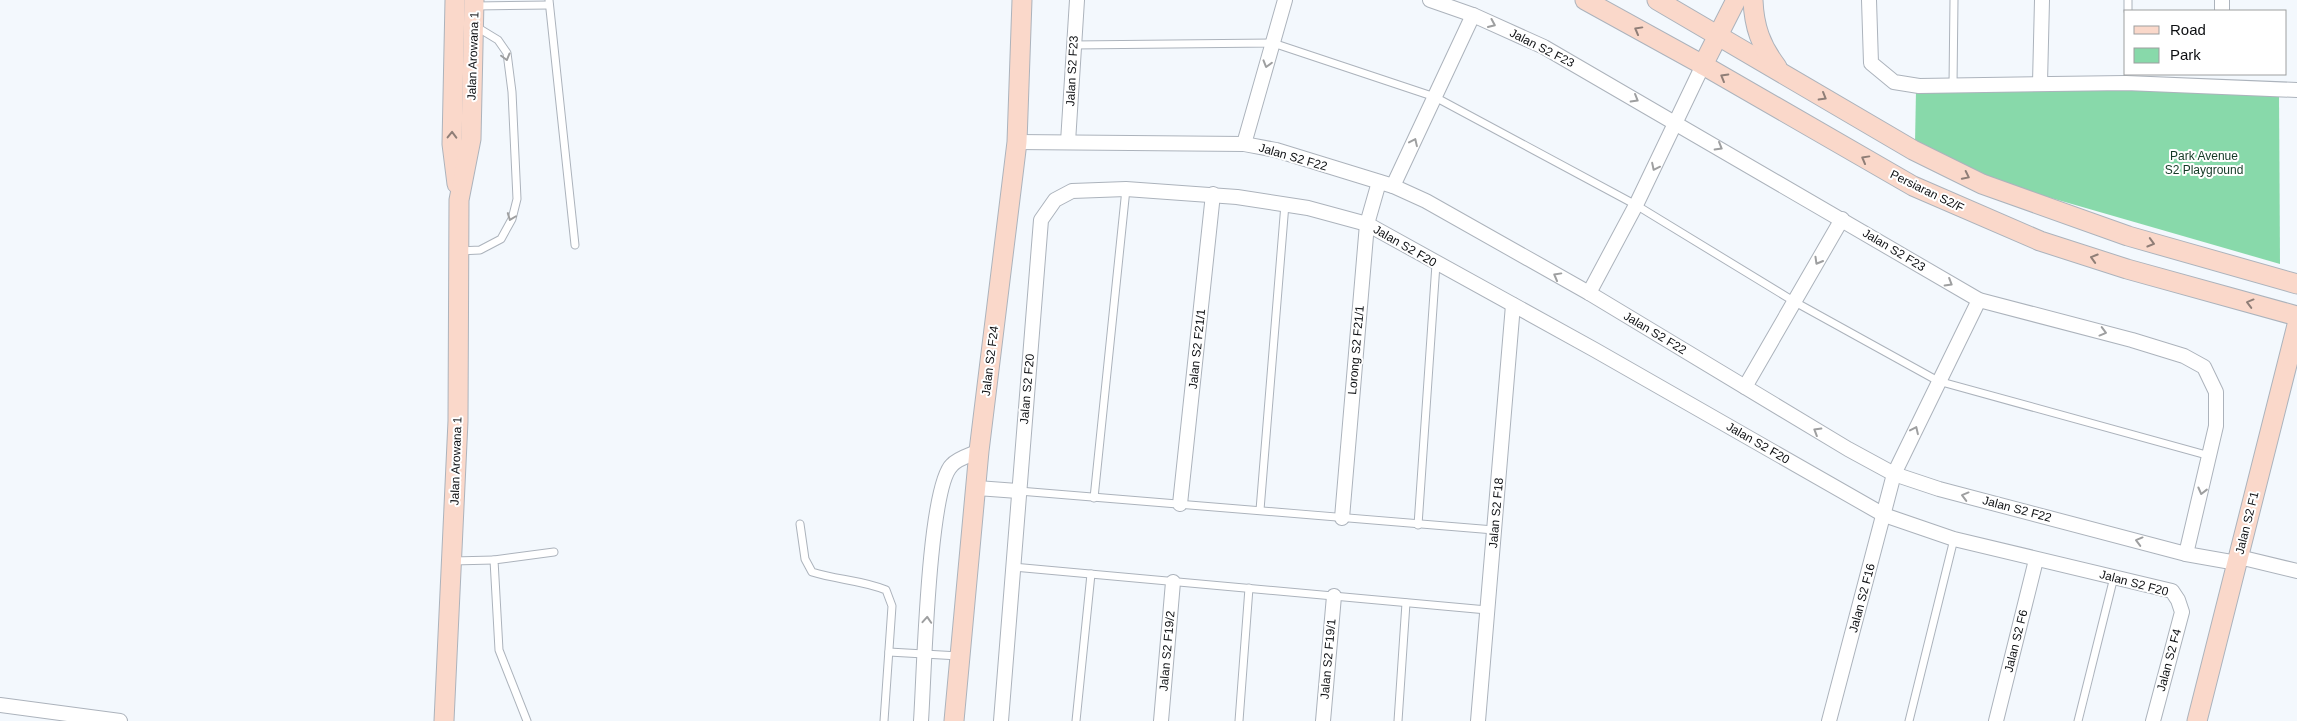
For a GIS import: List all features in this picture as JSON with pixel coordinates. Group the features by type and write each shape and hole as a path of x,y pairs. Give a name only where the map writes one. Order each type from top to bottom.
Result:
{"street":[{"name":"Jalan S2 F24","path":"954,721 962,656 979,450 1017,142 1022,0"},
{"name":"Jalan S2 F23","path":"1068,142 1076,0"},
{"path":"1244,144 1285,0"},
{"name":"Jalan S2 F23","path":"1430,0 1473,16 1544,47 1979,300 2132,340 2184,356 2204,367 2216,392 2216,426 2186,554"},
{"name":"Persiaran S2/F","path":"1585,0 1703,65 1913,186 2040,241 2127,269 2297,316"},
{"path":"1658,1 1685,0"},
{"path":"1589,293 1636,205 1716,36 1736,0"},
{"path":"1753,0 1758,37 1764,50 1781,73"},
{"path":"1869,0 1871,63 1894,82 1919,86 2040,84 2126,78 2224,80 2297,90"},
{"path":"2040,84 2042,0"},
{"path":"1658,1 1913,150 1982,184 2120,234 2297,284"},
{"name":"Jalan Arowana 1","path":"455,3 452,144 459,200"},
{"name":"Jalan Arowana 1","path":"444,721 458,421 457,252 459,200 471,139 474,10"},
{"path":"1393,186 1473,16"},
{"name":"Jalan S2 F22","path":"1017,142 1244,144 1276,150 1393,186 1426,201 1589,293 1848,449 1894,474 1939,489 2186,554 2238,560 2297,571"},
{"name":"Lorong S2 F21/1","path":"1342,518 1367,224 1379,182"},
{"name":"Jalan S2 F20","path":"1001,721 1041,220 1055,200 1072,191 1126,190 1213,194 1308,208 1367,224 1884,515 1954,539 2172,591 2178,600"},
{"name":"Jalan S2 F21/1","path":"1180,504 1213,194"},
{"path":"1745,387 1842,219"},
{"name":"Jalan S2 F16","path":"1828,721 1894,474 1979,300"},
{"name":"Jalan S2 F18","path":"1478,721 1513,305"},
{"name":"Jalan S2 F1","path":"2197,721 2297,325"},
{"path":"921,721 933,529 941,488 951,465 979,450"},
{"path":"977,488 1018,491"},
{"name":"Jalan S2 F6","path":"1996,721 2036,560"},
{"name":"Jalan S2 F19/2","path":"1161,721 1173,582"},
{"name":"Jalan S2 F19/1","path":"1323,721 1334,596"},
{"name":"Jalan S2 F4","path":"2153,721 2182,612 2178,600"},
{"path":"0,705 120,721"}],"lane":[{"path":"1953,85 1954,0"},
{"path":"455,3 474,10 550,3 575,245"},
{"path":"457,252 480,250 501,239 512,219 517,199 512,92 507,53 474,10"},
{"path":"1073,45 1273,43 1435,97 1636,205 1795,302 1938,381 2210,456"},
{"path":"1094,498 1126,190"},
{"path":"1260,510 1285,204"},
{"path":"1418,525 1436,264"},
{"path":"1018,491 1494,530"},
{"path":"800,524 805,559 812,572 826,577 870,583 886,590 892,606 884,721"},
{"path":"1909,721 1954,539"},
{"path":"451,561 494,560 554,552"},
{"path":"494,560 499,650 527,721"},
{"path":"1014,567 1488,610"},
{"path":"1076,721 1091,574"},
{"path":"2078,721 2114,577"},
{"path":"1239,721 1249,588"},
{"path":"1398,721 1406,603"},
{"path":"889,652 962,656"}],"green space":[{"name":"Park Avenue S2 Playground","path":"2132,84 2279,91 2280,264 1982,178 1915,144 1916,90"}]}
